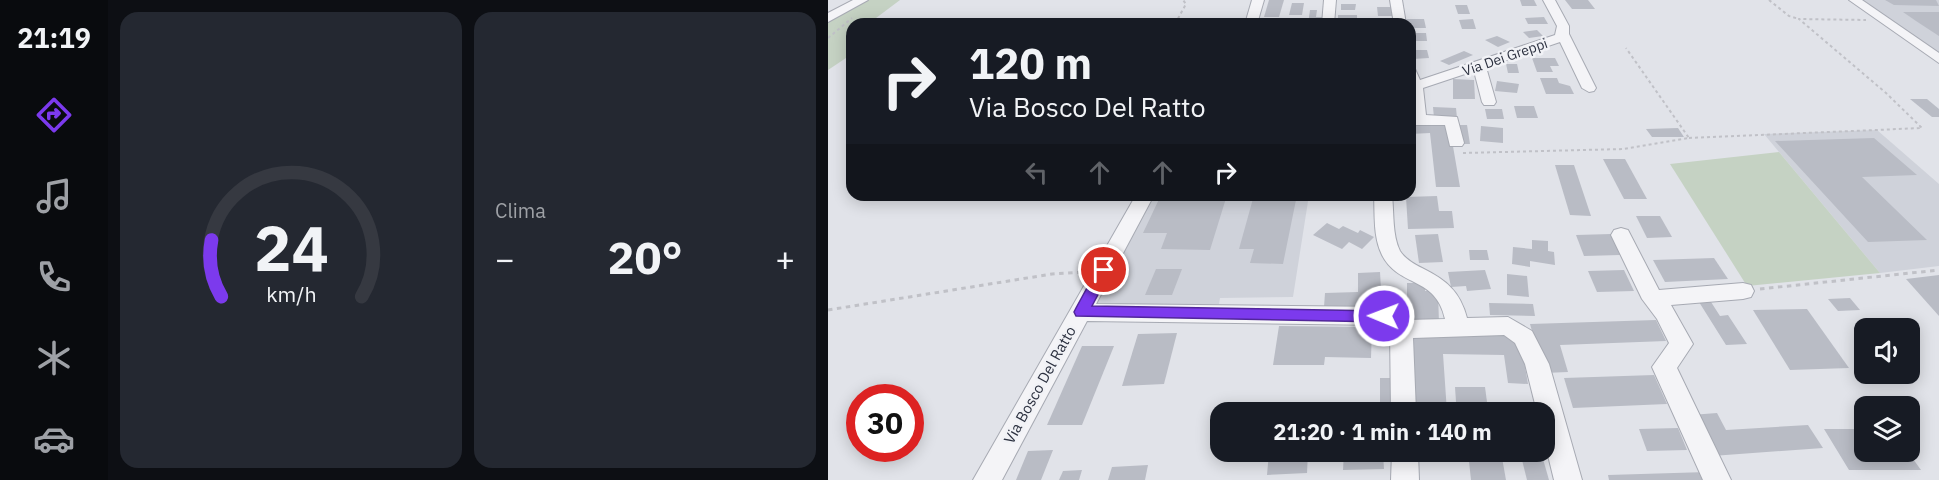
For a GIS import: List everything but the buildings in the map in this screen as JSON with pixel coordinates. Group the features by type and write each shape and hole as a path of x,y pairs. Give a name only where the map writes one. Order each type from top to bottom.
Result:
{"street":[{"path":"828,18 862,0"},
{"path":"1253,18 1258,0"},
{"path":"1329,18 1330,0"},
{"path":"1396,0 1399,18"},
{"name":"Via Dei Greppi","path":"1416,81 1479,66 1553,40 1563,34 1563,26 1550,0"},
{"path":"1855,0 1938,58"},
{"path":"1563,34 1589,88"},
{"path":"1479,66 1489,102"},
{"path":"1416,120 1452,120 1456,142"},
{"name":"Via Bosco Del Ratto","path":"987,480 1142,201"},
{"path":"1384,201 1387,240 1392,255 1398,262 1434,281 1449,297 1458,327"},
{"path":"1620,235 1653,299 1665,314 1681,344 1664,367 1717,480"},
{"path":"1653,299 1743,291"},
{"path":"1081,312 1384,316 1396,321 1401,329 1403,402"},
{"path":"1401,329 1508,326 1524,337 1537,364 1568,480"},
{"path":"1405,462 1406,480"}],"path":[{"path":"1179,18 1184,10 1183,0"},
{"path":"1769,0 1789,16 1799,19 1882,19"},
{"path":"1456,142 1458,151 1486,154 1624,149 1689,138 1923,127 1799,19"},
{"path":"1626,48 1689,138"},
{"path":"828,310 1052,274 1104,270"},
{"path":"1743,291 1939,270"}],"shaded area":[{"path":"1855,0 1939,0 1939,61"},
{"path":"1877,130 1939,184 1939,266 1880,273 1764,134"},
{"path":"1149,201 1308,201 1293,297 1220,298 1219,304 1096,304"}],"green space":[{"path":"867,0 900,0 876,18 846,18 846,58 828,70 828,13"},
{"path":"1779,152 1880,273 1747,286 1670,164"}],"route":[{"path":"1104,270 1081,312 1384,316"}]}
